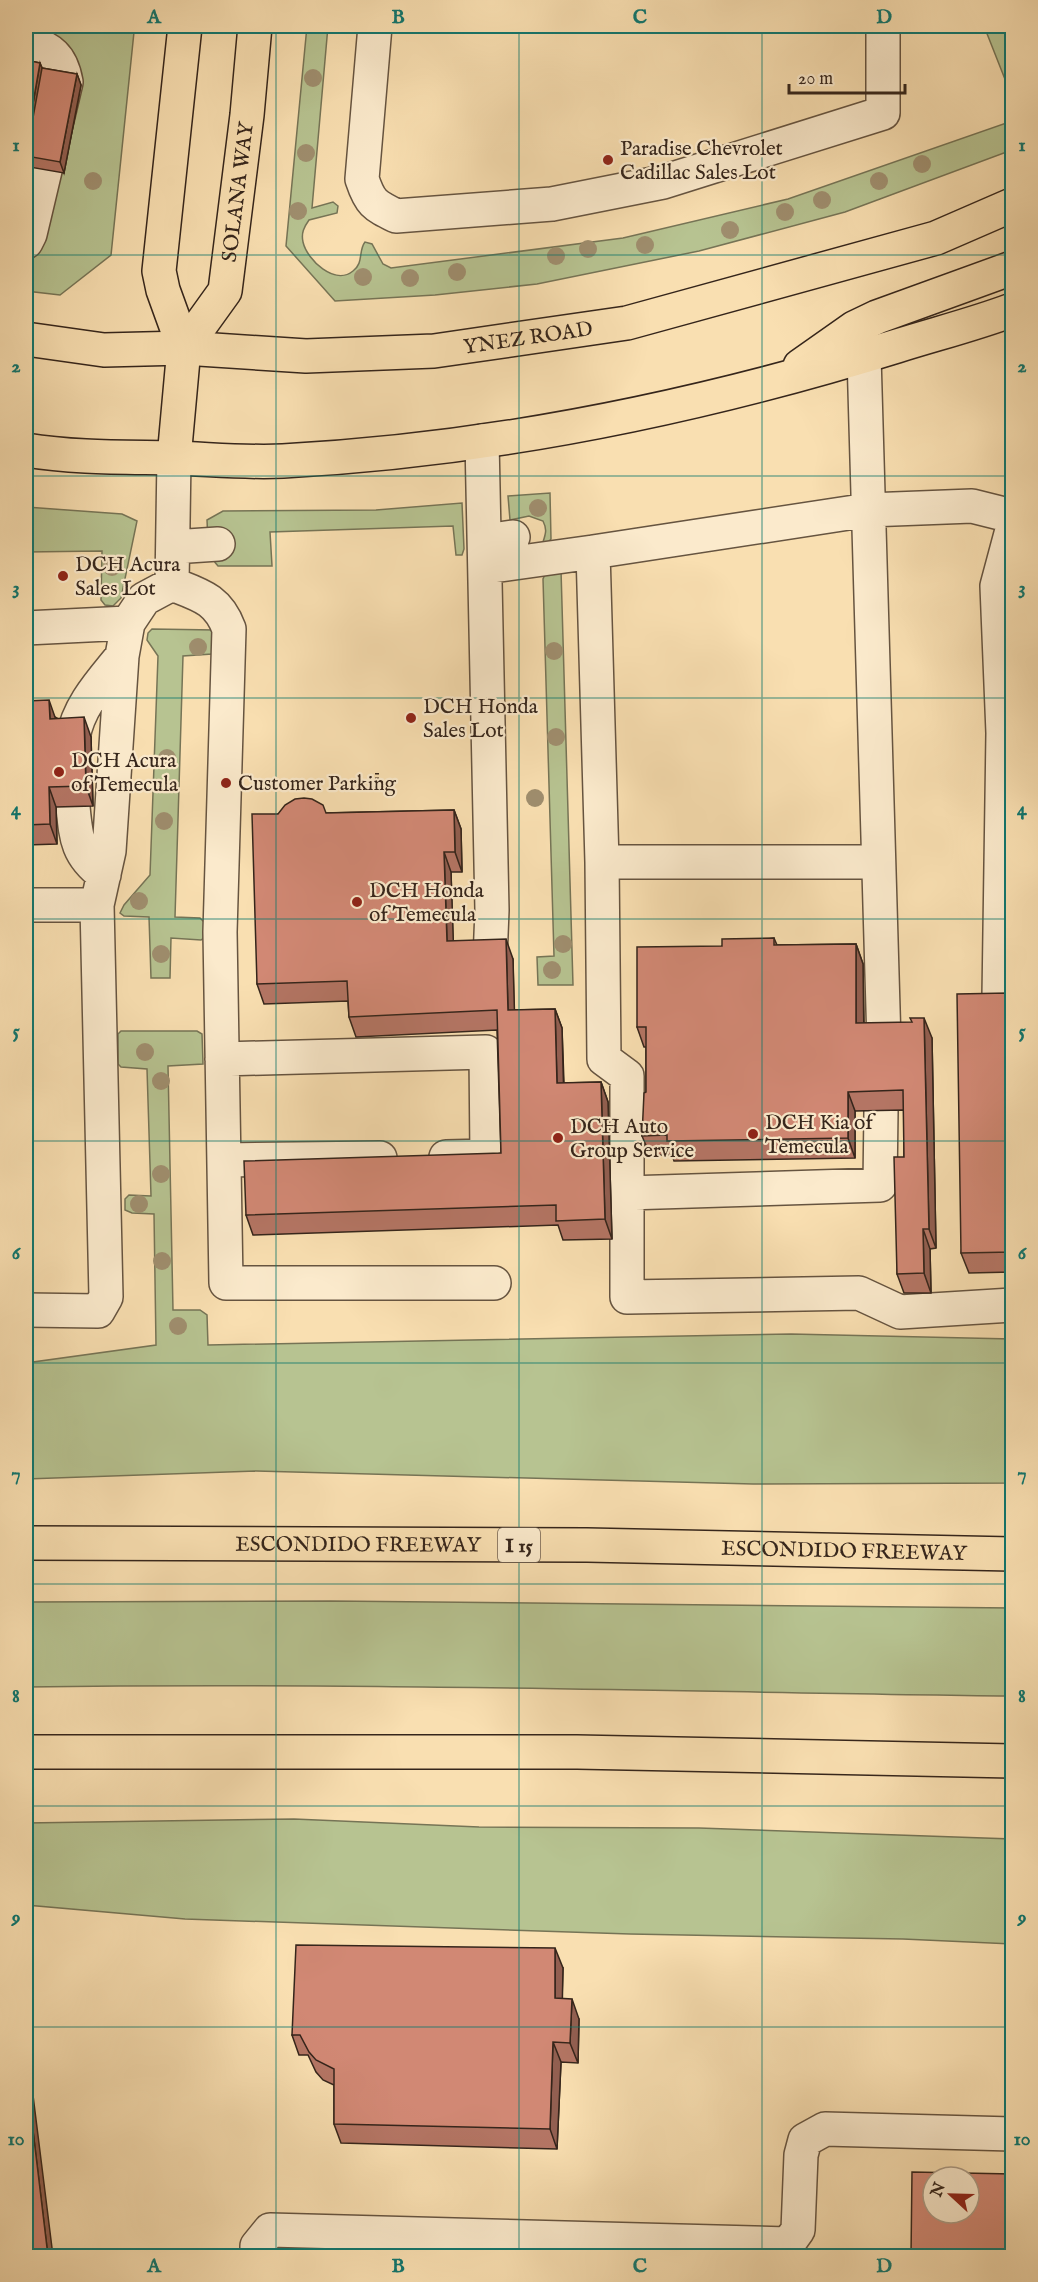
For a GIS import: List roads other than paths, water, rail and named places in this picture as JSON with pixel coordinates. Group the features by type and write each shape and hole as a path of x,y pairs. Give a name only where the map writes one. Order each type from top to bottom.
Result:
{"main road":[{"path":"174,458 184,348 163,290 159,271 185,26"},
{"name":"SOLANA WAY","path":"184,348 225,291 247,115 255,26"},
{"name":"YNEZ ROAD","path":"26,339 104,350 184,348 314,356 434,351 627,323 936,238 1012,205"},
{"path":"782,380 854,328 877,317 1012,268"},
{"path":"26,450 67,456 280,461 418,450 482,441 563,429 713,398 864,356 1012,310"},
{"name":"ESCONDIDO FREEWAY","path":"26,1543 587,1545 1012,1554"},
{"path":"26,1752 577,1752 1012,1761"}],"lane":[{"path":"375,26 362,179 369,198 382,209 396,216 552,204 663,182 883,113 883,26"},
{"path":"26,39 46,48 57,57 63,68 66,82 47,170 26,242"},
{"path":"864,356 884,1043"},
{"path":"224,1160 488,1156 486,1052 507,551 482,441"},
{"path":"172,584 174,458"},
{"path":"507,551 553,556 592,552 868,510 972,506 1012,516"},
{"path":"999,997 1007,785 997,586 1012,530"},
{"path":"173,547 219,544"},
{"path":"592,552 602,862 604,1059 627,1076 627,1297 859,1293 900,1312 1012,1305"},
{"path":"26,1310 98,1311 106,1297 100,890 109,851 122,656 129,623 144,599 172,584 205,597 223,613 229,629 220,932 226,1283 494,1283"},
{"path":"26,628 129,623"},
{"path":"73,738 75,722 122,656"},
{"path":"73,807 76,836 100,890"},
{"path":"602,862 878,862"},
{"path":"26,905 100,890"},
{"path":"222,1059 486,1052"},
{"path":"627,1192 880,1185 881,1111"},
{"path":"257,2256 257,2246 270,2229 477,2246 788,2244 798,2230 801,2155 804,2140 825,2129 1012,2134"}],"place":[{"name":"Paradise Chevrolet Cadillac Sales Lot","path":"608,160"},
{"name":"DCH Acura Sales Lot","path":"63,576"},
{"name":"DCH Honda Sales Lot","path":"411,718"},
{"name":"DCH Acura of Temecula","path":"59,772"},
{"name":"Customer Parking","path":"226,783"},
{"name":"DCH Honda of Temecula","path":"357,902"},
{"name":"DCH Kia of Temecula","path":"753,1134"},
{"name":"DCH Auto Group Service","path":"558,1138"}]}
